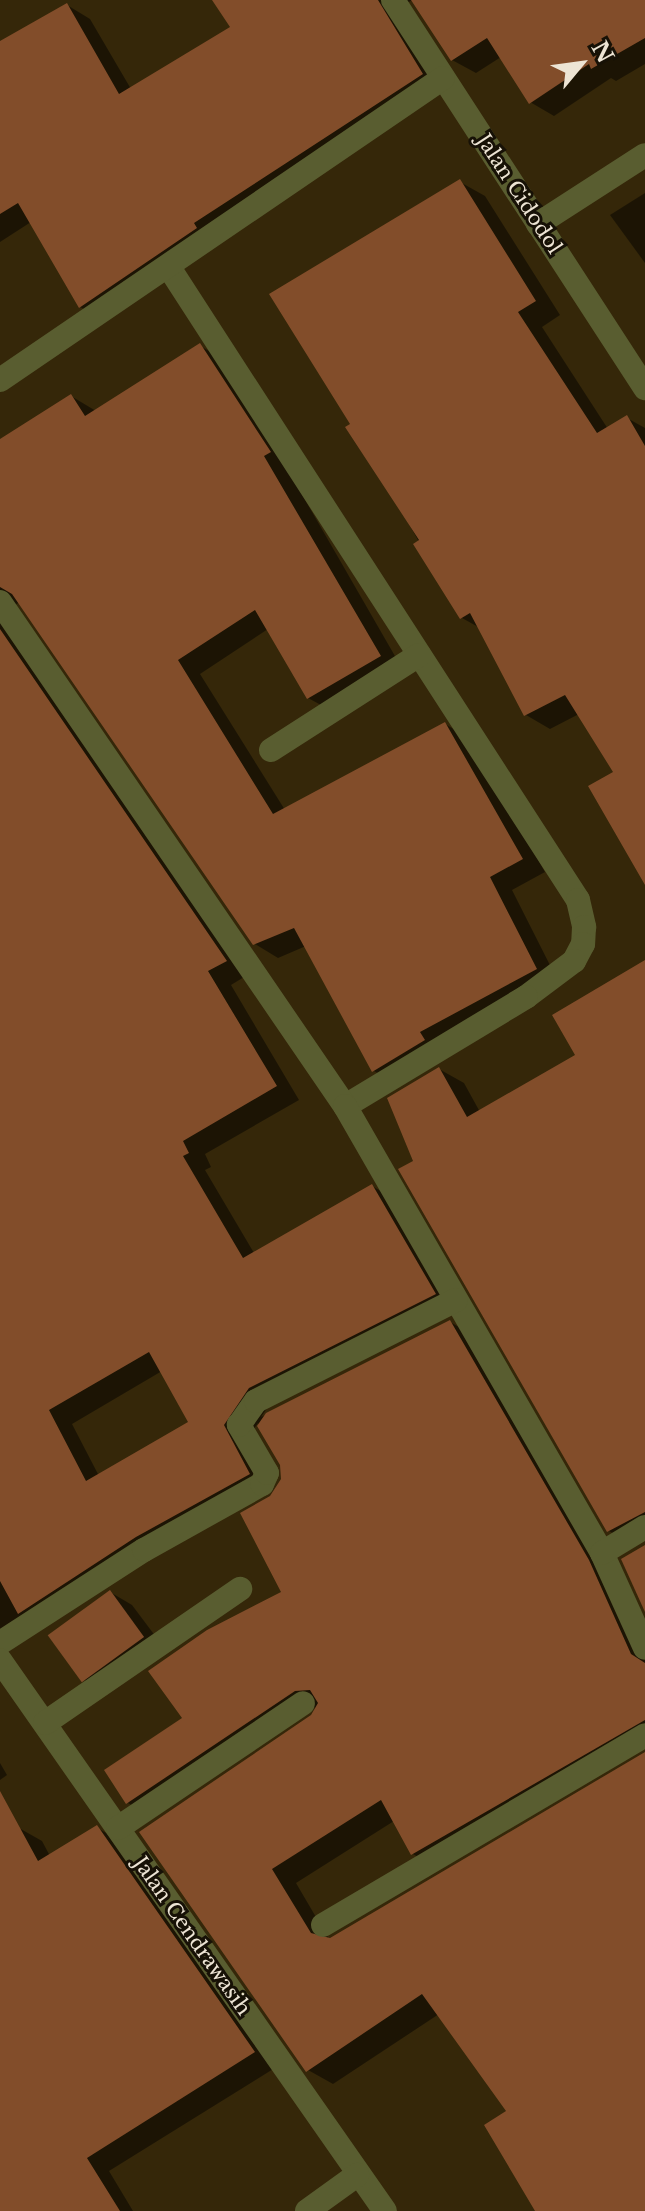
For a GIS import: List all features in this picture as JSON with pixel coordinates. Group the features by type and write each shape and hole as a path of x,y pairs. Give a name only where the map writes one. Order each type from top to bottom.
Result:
{"street":[{"name":"Jalan Cidodol","path":"393,0 645,388"},
{"path":"0,380 170,269 443,78"},
{"path":"538,224 645,155"},
{"path":"170,269 578,900 583,944 574,961 526,997 345,1106"},
{"path":"0,602 345,1106 602,1553 645,1648"},
{"path":"271,750 419,655"},
{"path":"0,1643 144,1550 262,1484 267,1473 239,1425 256,1401 456,1300"},
{"path":"602,1553 645,1527"},
{"path":"45,1723 240,1589"},
{"name":"Jalan Cendrawasih","path":"0,1660 385,2211"},
{"path":"118,1828 303,1703"},
{"path":"323,1925 645,1735"},
{"path":"307,2211 357,2175"}],"building":[{"path":"212,0 378,0 423,74 194,223 197,228 79,308 18,203 0,214 0,41 67,3 119,94 230,27"},
{"path":"411,0 645,0 645,38 591,69 589,64 529,104 487,38 451,61"},
{"path":"460,179 536,301 518,312 597,433 627,415 645,446 645,885 588,786 613,772 565,695 524,716 470,613 460,619 413,544 419,540 345,427 350,424 269,294"},
{"path":"200,343 271,452 264,456 381,656 307,699 255,610 178,660 273,814 445,722 523,859 490,877 537,969 420,1032 425,1040 372,1072 294,928 253,945 12,594 0,587 0,439 71,394 85,416"},
{"path":"0,629 227,961 208,971 277,1086 183,1141 189,1153 183,1156 243,1258 372,1184 436,1294 249,1388 224,1425 250,1474 136,1537 18,1614 0,1581","holes":["149,1352 188,1422 86,1481 49,1410"]},
{"path":"645,960 645,1512 607,1532 398,1169 413,1161 387,1098 439,1067 467,1117 575,1055 552,1015"},
{"path":"450,1320 589,1560 631,1654 645,1663 645,1720 411,1855 381,1800 272,1869 311,1933 330,1938 645,1752 645,2211 535,2211 484,2125 506,2111 422,1994 306,2072 139,1832 311,1715 318,1703 310,1690 295,1691 126,1804 104,1770 182,1718 148,1671 207,1630 281,1592 240,1513 270,1496 281,1479 280,1465 257,1426 266,1413"},
{"path":"645,1545 645,1612 621,1559"},
{"path":"110,1590 144,1637 82,1682 48,1635"},
{"path":"0,1791 38,1861 97,1825 255,2052 87,2158 120,2211 0,2211"}]}
